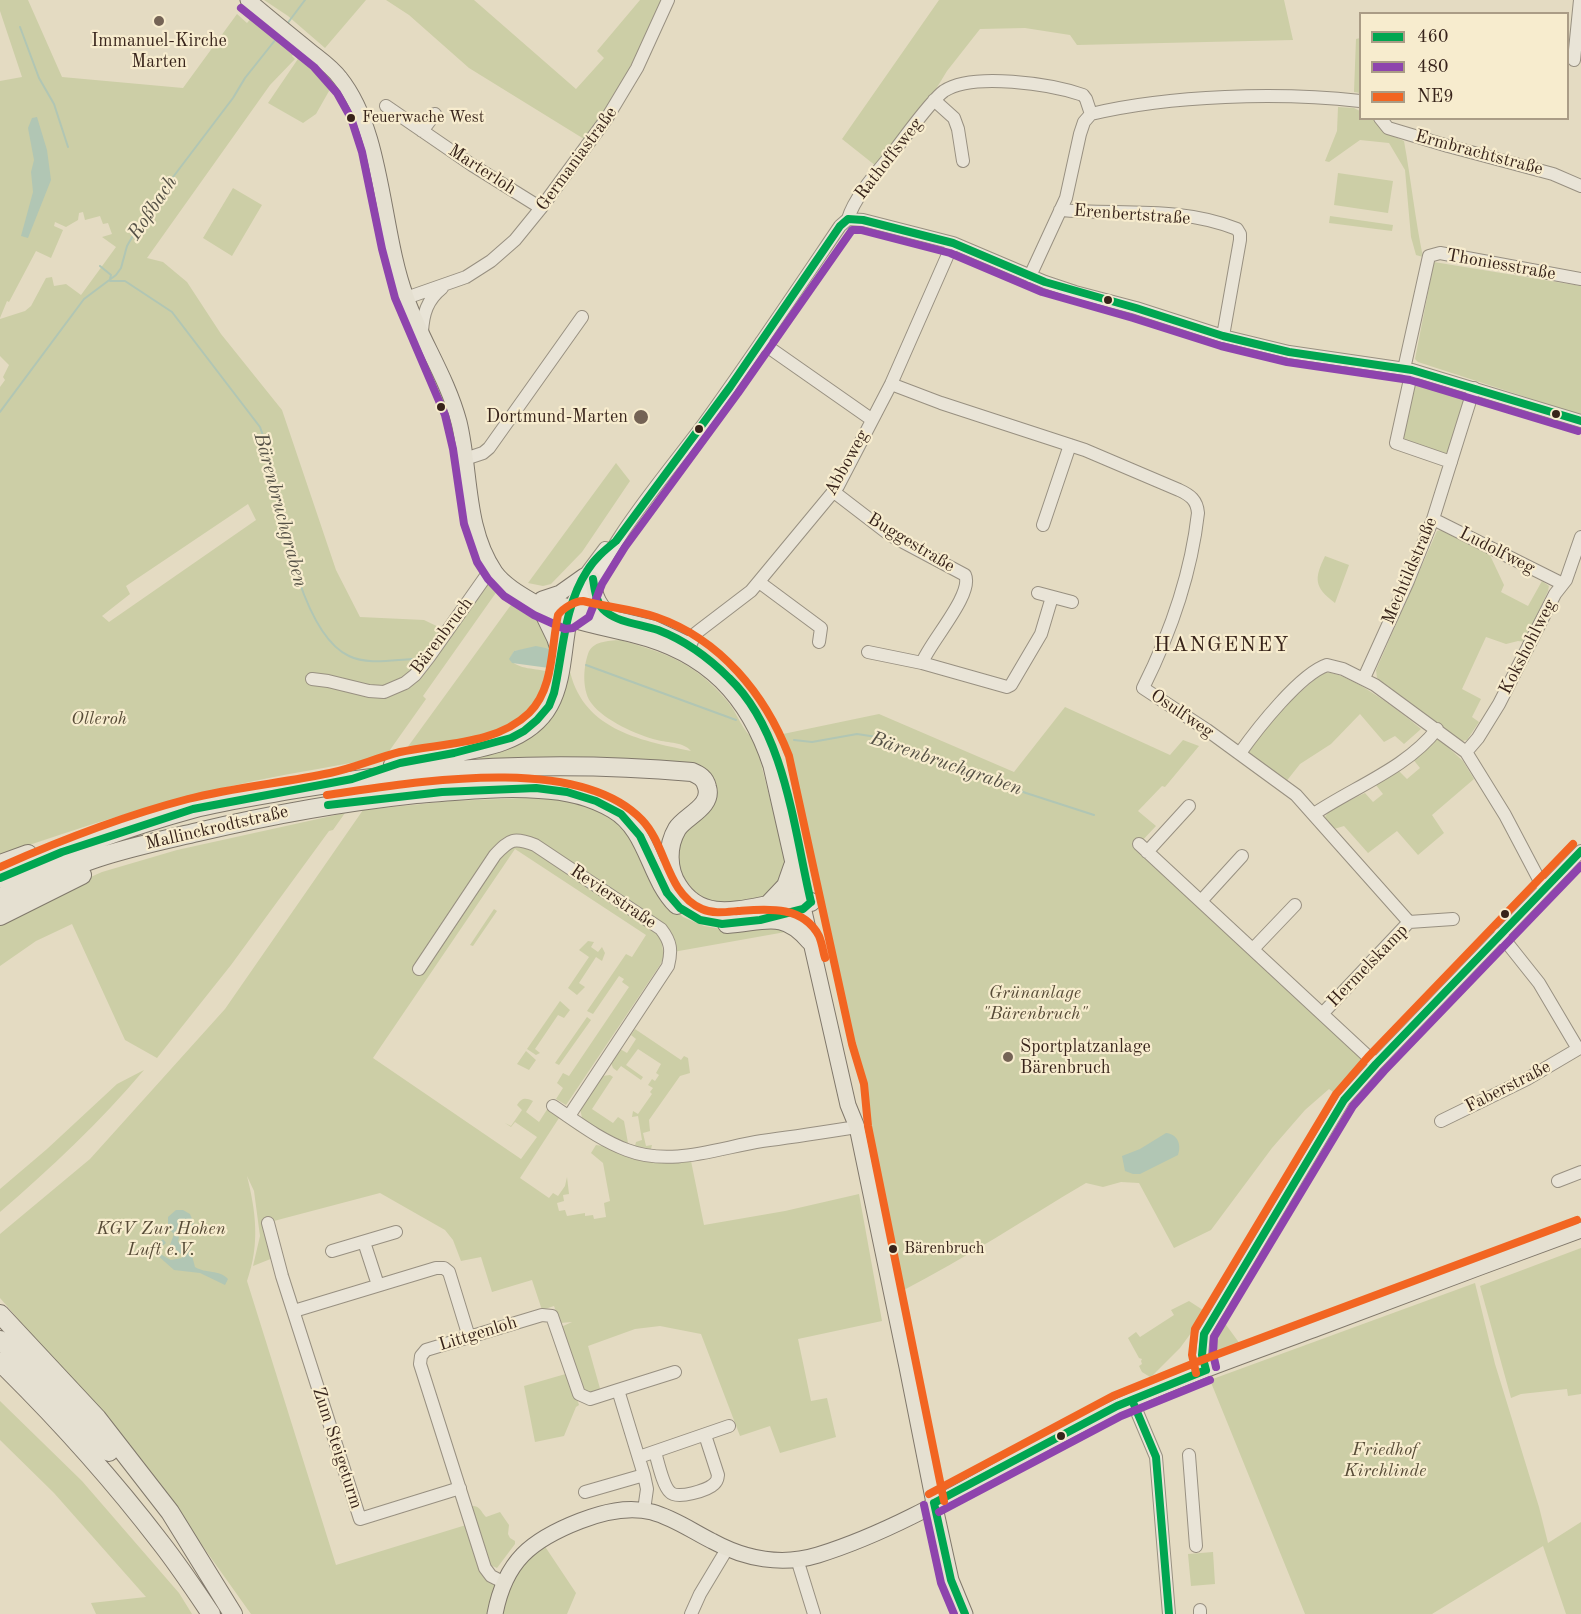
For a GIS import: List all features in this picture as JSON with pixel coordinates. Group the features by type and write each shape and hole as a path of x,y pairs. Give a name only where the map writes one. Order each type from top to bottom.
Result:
{"highway":[{"path":"541,602 561,654"},
{"path":"352,779 400,763 490,744 511,738 524,731 549,706 573,612"},
{"path":"352,779 405,773 536,767 609,767 692,772 700,775 708,792 703,804 677,828 672,840 669,861 678,887 691,901 712,910 764,913 788,921 810,940"},
{"name":"Mallinckrodtstraße","path":"0,878 62,852 193,809 352,779"},
{"name":"Mallinckrodtstraße","path":"2,910 97,858 197,832 325,805 442,792 536,788 567,792 596,801 621,814 634,828 663,885 680,908 700,920 731,923 764,913"},
{"path":"0,864 79,836 142,824"},
{"path":"764,913 786,886 793,866"},
{"path":"764,913 805,904"},
{"path":"0,1314 97,1418 170,1512 233,1614"},
{"path":"0,1340 106,1447 191,1546"},
{"path":"0,1362 42,1404 162,1543 211,1614"},
{"path":"0,1379 52,1427 84,1451"}],"main road":[{"path":"248,0 338,75 364,122 371,144 394,257 406,298 450,395 461,433 476,526 494,569 504,581 524,595 674,647 699,662 728,687 752,718 765,749 793,866 857,1103 857,1127"},
{"path":"541,602 589,577 596,597 613,618"},
{"path":"573,612 613,618 653,628 690,646 728,676 743,692 769,734 778,759 810,940 848,1105 857,1127 951,1580 965,1614"},
{"path":"495,1614 503,1582 522,1554 540,1539 602,1513 644,1510 676,1521 727,1549 757,1558 772,1560 815,1556 853,1542 934,1503 1132,1400 1206,1370 1581,1230"}],"street":[{"name":"Germaniastraße","path":"406,298 466,277 515,240 596,134 619,100 637,68 668,0"},
{"path":"1574,61 1580,0"},
{"name":"Rathoffsweg","path":"573,612 589,577 761,342 840,226 848,219 850,209 934,100 945,90 962,84 1023,82 1083,95 1091,114"},
{"path":"1030,276 1066,198 1080,134 1084,122 1091,114 1173,101 1230,98 1275,96 1359,101"},
{"name":"Rathoffsweg","path":"934,100 954,118 963,160"},
{"name":"Marterloh","path":"386,106 541,208"},
{"path":"422,131 435,114"},
{"name":"Ermbrachtstraße","path":"1382,120 1388,128 1553,174 1581,186"},
{"name":"Erenbertstraße","path":"1060,210 1156,213 1210,221 1237,229 1240,240 1223,336"},
{"path":"848,219 863,220 953,243 1074,292 1136,308 1223,336 1289,352 1408,369 1581,421"},
{"name":"Abboweg","path":"690,646 699,630 751,591 834,492 891,384 953,243"},
{"name":"Thoniesstraße","path":"1408,369 1429,256 1433,254 1581,279"},
{"name":"Germaniastraße","path":"422,334 426,308 436,293 447,284"},
{"path":"465,459 483,453 489,448 582,317"},
{"path":"761,342 871,419"},
{"path":"1408,369 1396,443 1451,462"},
{"name":"Osulfweg","path":"891,384 941,403 1070,445 1179,490 1196,501 1198,513 1195,537 1185,583 1163,648 1143,688 1289,789 1314,814 1409,922"},
{"name":"Mechtildstraße","path":"1364,678 1413,571 1433,519 1474,388"},
{"path":"1043,525 1070,445"},
{"name":"Buggestraße","path":"834,492 890,535 965,575 966,586 944,628 925,654 922,663"},
{"name":"Ludolfweg","path":"1433,519 1562,584"},
{"name":"Kokshohlweg","path":"1466,752 1478,738 1499,704 1566,580 1581,537"},
{"name":"Bärenbruch","path":"312,679 369,692 384,692 405,683 415,675 486,576 494,569"},
{"path":"759,582 821,628 819,642"},
{"path":"1038,593 1072,602"},
{"path":"868,652 922,663 1006,687 1011,685 1041,634 1052,597"},
{"path":"1240,753 1268,716 1317,669 1333,665 1364,678 1466,752 1504,815 1544,889"},
{"path":"1314,814 1387,771 1422,744 1437,729"},
{"path":"1189,806 1143,848 1323,1013"},
{"name":"Revierstraße","path":"419,969 495,855 506,844 520,839 535,845 661,929 669,940 672,952 668,966 568,1116"},
{"path":"1206,1370 1202,1355 1202,1341 1208,1328 1344,1100 1581,851"},
{"path":"1201,901 1242,856"},
{"path":"1253,949 1295,905"},
{"name":"Hermelskamp","path":"1376,1064 1323,1013 1409,922 1453,919"},
{"name":"Faberstraße","path":"1442,1121 1527,1079 1578,1049 1539,983 1500,934"},
{"path":"553,1106 599,1137 628,1151 658,1156 681,1157 763,1141 785,1140 857,1127"},
{"path":"1558,1181 1581,1172"},
{"name":"Zum Steigeturm","path":"268,1223 360,1519 460,1488"},
{"path":"332,1251 396,1232"},
{"path":"364,1242 378,1285"},
{"path":"294,1311 436,1268 444,1268 449,1272 469,1337"},
{"name":"Littgenloh","path":"503,1582 491,1576 485,1568 420,1364 421,1356 426,1350 547,1314 555,1320 582,1396 590,1399 675,1372"},
{"path":"618,1390 645,1475 647,1491 644,1510"},
{"path":"1132,1400 1156,1457 1169,1614"},
{"path":"639,1457 729,1426"},
{"path":"655,1452 668,1491 680,1497 712,1486 717,1481 718,1475 705,1435"},
{"path":"1189,1455 1196,1546"},
{"path":"585,1492 645,1475"},
{"path":"692,1614 699,1594 727,1549"},
{"path":"797,1559 814,1614"}],"green space":[{"name":"Olleroh","path":"0,0 28,0 62,77 183,88 237,14 247,23 253,16 296,51 292,56 295,59 270,85 147,258 163,262 187,282 221,334 282,410 336,570 360,617 424,620 447,631 486,576 500,587 423,696 426,699 385,757 270,778 190,796 0,855 0,387 5,380 3,377 9,365 0,356 0,319 25,311 31,306 46,278 52,277 54,286 66,284 81,295 116,247 102,237 112,234 108,223 103,224 100,216 85,220 83,212 79,213 78,220 66,227 55,222 54,226 63,230 51,258 36,251 9,302 7,301 0,318 0,81 22,77 0,11","holes":["248,504 256,520 109,622 102,616 130,594 126,586"]},
{"path":"264,0 366,0 325,48 288,16"},
{"path":"386,0 474,0 576,89 604,58 597,51 640,0 662,0 619,87 599,121 584,139 469,68 409,15"},
{"path":"939,0 1284,0 1293,40 1077,45 1070,35 1025,28 980,29 876,166 842,139"},
{"path":"1359,38 1359,93 1354,92 1356,39"},
{"path":"302,53 326,72 333,84 316,114 303,123 268,103"},
{"path":"1338,107 1354,108 1359,110 1359,120 1374,120 1384,132 1404,141 1423,257 1416,255 1411,237 1405,170 1389,143 1360,140 1329,162 1325,161 1337,131"},
{"path":"1338,173 1393,181 1388,213 1334,205"},
{"path":"233,188 262,205 232,256 203,238"},
{"path":"1330,216 1393,225 1392,231 1329,223"},
{"path":"1434,262 1581,286 1581,415 1418,362 1415,359"},
{"path":"1420,381 1465,397 1449,452 1440,455 1401,442 1412,385"},
{"path":"616,463 630,481 582,552 551,584 543,586 528,583"},
{"path":"1441,530 1487,549 1504,585 1501,592 1528,606 1542,581 1549,586 1525,642 1506,644 1486,637 1462,689 1481,699 1472,717 1479,722 1467,740 1462,741 1377,678 1376,670 1437,531"},
{"path":"1325,556 1349,565 1335,603 1323,592 1318,582 1319,571"},
{"path":"516,598 533,613 550,649 534,648 514,651 510,659 522,667 549,672 539,706 515,729 412,755 404,752"},
{"path":"620,640 666,655 692,669 728,702 747,732 755,740 786,862 786,876 767,899 723,908 689,894 674,855 711,777 698,764 580,758 516,758 434,763 524,736 569,667 576,688 586,705 599,718 632,736 691,751 680,744 649,738 631,731 604,716 592,704 586,693 584,673 590,650 601,642"},
{"path":"1323,672 1334,673 1360,685 1421,729 1404,744 1395,736 1384,742 1360,714 1331,744 1300,764 1285,783 1248,754 1249,750 1284,707"},
{"name":"Grünanlage \"Bärenbruch\"","path":"1065,707 1170,755 1183,740 1199,746 1165,787 1162,786 1138,811 1156,826 1139,844 1376,1064 1344,1100 1329,1089 1305,1110 1272,1148 1211,1230 1174,1248 1139,1183 1121,1182 1103,1187 1086,1183 902,1291 841,989 783,734 879,714 1014,772"},
{"path":"1434,740 1440,740 1463,761 1474,779 1432,815 1444,833 1418,855 1397,831 1368,853 1344,826 1334,829 1327,823 1325,817 1330,810 1365,793 1373,802 1383,794 1376,785 1398,770 1407,779 1420,768 1412,758"},
{"name":"KGV Zur Hohen Luft e.V.","path":"549,797 590,804 628,829 667,901 683,917 704,926 722,929 777,923 791,931 673,952 662,945 664,957 660,965 566,1105 556,1099 563,1088 557,1083 563,1073 569,1076 629,987 622,982 624,979 619,976 593,1014 587,1011 626,954 632,957 646,935 515,849 373,1058 521,1159 537,1137 515,1122 511,1127 505,1123 511,1126 522,1110 517,1105 522,1099 533,1101 526,1112 539,1122 548,1108 580,1130 579,1132 559,1118 520,1178 549,1198 553,1193 558,1196 565,1186 567,1177 569,1194 563,1195 564,1201 557,1203 559,1211 565,1210 567,1216 585,1213 585,1216 593,1215 594,1219 606,1217 604,1203 610,1201 603,1163 591,1153 596,1145 647,1161 691,1161 704,1225 785,1211 859,1194 882,1321 798,1339 811,1401 827,1398 836,1437 780,1453 770,1426 740,1436 701,1334 660,1326 635,1329 588,1346 601,1392 593,1394 583,1391 561,1327 572,1322 560,1323 554,1306 542,1310 532,1280 492,1292 481,1257 461,1261 453,1240 445,1230 380,1193 270,1222 278,1256 253,1266 260,1236 254,1191 247,1176 253,1202 255,1241 247,1281 336,1565 466,1525 485,1568 502,1583 540,1539 576,1593 567,1614 251,1614 179,1513 97,1410 0,1298 0,1234 90,1159 225,1009 363,810 451,801"},
{"path":"345,813 333,830 329,831 231,965 157,1058 125,1040 72,924 36,941 0,966 0,924 41,899 102,872 177,850"},
{"path":"494,909 497,911 473,946 470,945"},
{"path":"588,941 594,942 591,947 598,952 602,947 605,953 602,961 596,957 579,983 585,987 577,995 568,988 589,957 579,950"},
{"path":"560,1001 570,1010 564,1018 558,1015 535,1049 540,1053 536,1055 527,1049"},
{"path":"587,1017 591,1020 559,1065 555,1063"},
{"path":"635,1029 681,1060 684,1056 688,1058 690,1073 680,1076 649,1120 650,1131 643,1133 646,1146 652,1145 651,1149 635,1146 636,1142 642,1140 638,1116 632,1117 633,1111 638,1114 652,1094 650,1092 653,1088 648,1085 659,1075 656,1073 661,1064 638,1049 626,1065 643,1077 641,1080 621,1066 617,1071 611,1063 620,1049 627,1053 636,1039 631,1035"},
{"path":"526,1051 536,1060 529,1070 517,1064"},
{"path":"144,1070 75,1144 0,1212 0,1189 117,1084"},
{"path":"602,1076 613,1077 592,1109 613,1123 618,1117 624,1121 628,1143 612,1138 582,1118 580,1108"},
{"path":"1581,1248 1581,1394 1568,1396 1567,1389 1521,1394 1511,1398 1480,1286"},
{"name":"Friedhof Kirchlinde","path":"1475,1283 1495,1364 1548,1543 1581,1522 1581,1614 1566,1614 1543,1546 1432,1614 1305,1614 1210,1380"},
{"path":"1189,1301 1206,1312 1205,1314 1180,1348 1150,1377 1142,1372 1139,1366 1142,1364 1142,1359 1139,1358 1128,1338 1136,1332 1140,1337 1174,1315 1171,1310"},
{"path":"1224,1322 1240,1344 1225,1351 1215,1348 1213,1341"},
{"path":"569,1373 579,1405 576,1407 564,1436 535,1442 524,1386"},
{"path":"0,1401 82,1481 179,1593 192,1614 96,1614 91,1603 146,1597 54,1493 0,1440"},
{"path":"471,1506 478,1508 486,1517 500,1512 509,1525 508,1534 515,1544 497,1568 490,1565"},
{"path":"1213,1552 1215,1584 1191,1586 1188,1554"}],"shaded area":[{"path":"37,117 47,150 51,180 28,238 21,236 33,192 31,172 34,160 28,128 32,118"},
{"path":"536,646 550,649 549,668 512,663 509,659 514,651"},
{"path":"1166,1133 1178,1140 1178,1155 1140,1174 1125,1171 1122,1156 1140,1149"},
{"path":"176,1210 183,1210 190,1214 194,1224 176,1230 179,1237 178,1242 190,1248 195,1267 224,1276 228,1279 225,1285 200,1273 174,1270 156,1254 157,1245 163,1239 166,1243 158,1250 162,1255 171,1260 182,1258 182,1255 170,1245 174,1234 168,1228 168,1217"}],"waterway":[{"name":"Roßbach","path":"287,24 305,0"},
{"path":"20,27 39,78 54,104 68,147"},
{"name":"Roßbach","path":"0,412 84,299 116,275 121,268 127,246 148,210 280,34"},
{"path":"100,266 111,275 110,279"},
{"name":"Bärenbruchgraben","path":"110,281 125,281 172,312 260,427 266,444 284,528 303,592 316,620 331,642 356,659 380,661 412,659"},
{"name":"Bärenbruchgraben","path":"586,665 736,720"},
{"name":"Bärenbruchgraben","path":"794,740 812,742 857,734 877,737 1026,793 1094,815"}],"transit line":[{"name":"480","path":"241,8 314,67 337,93 351,118 362,152 382,249 395,298 445,415 453,449 464,524 477,562 488,579 504,596 534,615 565,629 573,628 589,617 602,584 625,547 738,393 852,230 861,230 950,253 1042,292 1221,346 1287,362 1410,380 1578,431"},
{"name":"460","path":"0,878 62,852 193,809 352,779 400,763 454,753 511,738 524,731 549,706 554,693 573,599 587,571 596,559 616,541 730,387 840,226 848,219 863,220 953,243 1045,282 1223,336 1289,352 1412,370 1581,421"},
{"name":"460","path":"593,579 598,601 606,612 624,621 658,630 687,644 729,678 748,700 763,725 785,783 811,902"},
{"name":"NE9","path":"0,867 92,829 188,799 330,773 400,752 468,741 501,731 529,713 537,703 547,680 558,615 566,607 576,602 583,601 647,614 679,627 700,639 720,654 753,691 767,711 789,756 852,1044 864,1084 868,1126 944,1501"},
{"name":"NE9","path":"327,795 403,784 492,778 536,779 577,786 613,799 642,820 657,843 674,881 690,902 706,911 772,910 794,914 812,926 819,936 825,958"},
{"name":"460","path":"328,805 442,792 536,788 567,792 596,801 621,814 640,836 667,893 680,908 700,920 722,924 760,920 803,909 811,902"},
{"name":"NE9","path":"1196,1373 1192,1355 1195,1329 1336,1094 1368,1057 1573,844"},
{"name":"460","path":"1206,1370 1202,1355 1204,1334 1344,1100 1581,851"},
{"name":"480","path":"1216,1367 1213,1354 1214,1337 1353,1106 1581,866"},
{"name":"NE9","path":"929,1494 1113,1396 1202,1360 1577,1220"},
{"name":"460","path":"934,1503 1117,1406 1206,1370"},
{"name":"480","path":"939,1512 1121,1416 1210,1380"},
{"name":"460","path":"1132,1400 1156,1457 1169,1614"},
{"name":"460","path":"934,1503 951,1580 965,1614"},
{"name":"480","path":"924,1505 941,1583 954,1614"}],"place":[{"name":"Immanuel-Kirche Marten","path":"159,21"},
{"name":"Feuerwache West","path":"351,118"},
{"name":"Dortmund-Marten","path":"641,417"},
{"name":"Sportplatzanlage Bärenbruch","path":"1008,1057"},
{"name":"Bärenbruch","path":"893,1249"}],"district":[{"name":"HANGENEY","path":"1222,645"}]}
